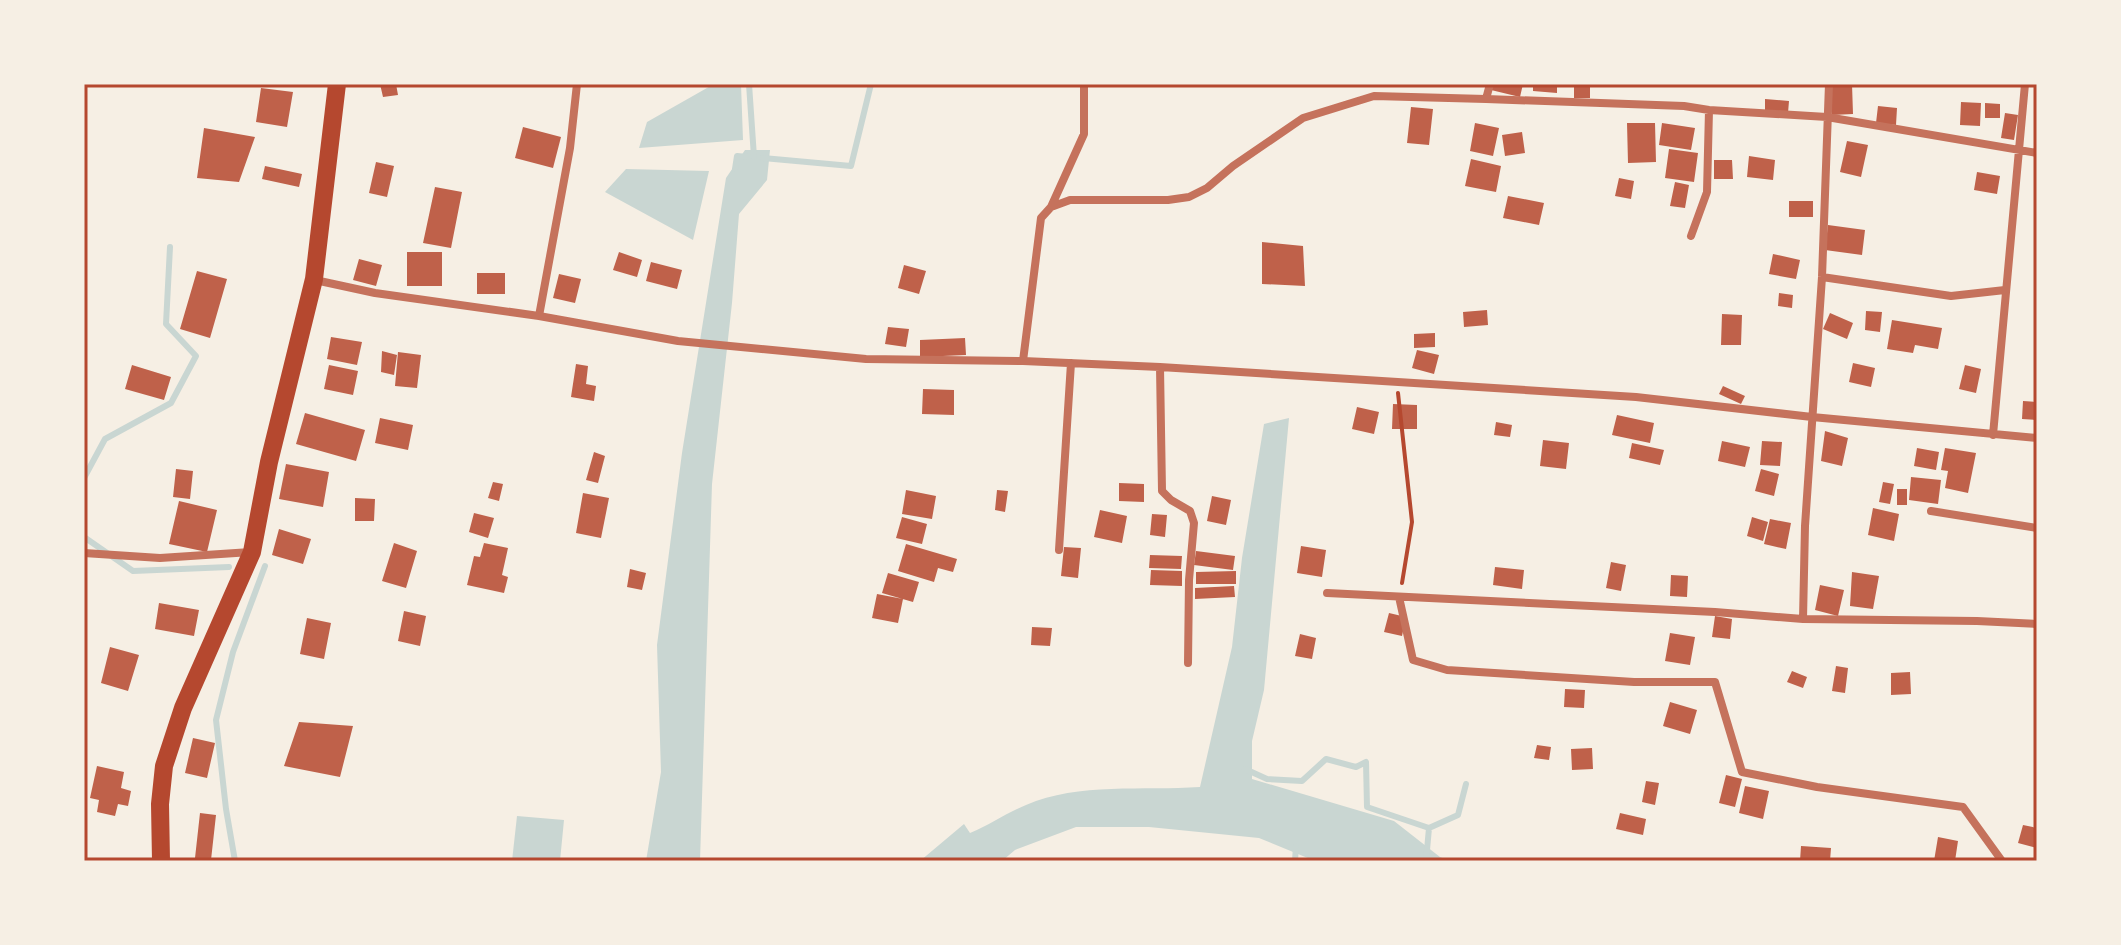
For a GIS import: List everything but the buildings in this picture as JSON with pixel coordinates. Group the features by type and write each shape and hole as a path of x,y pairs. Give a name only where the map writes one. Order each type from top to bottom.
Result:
{"main road":[{"path":"161,861 160,804 164,766 183,708 252,552 269,462 314,279 337,84"}],"street":[{"path":"539,316 570,148 577,84"},
{"path":"1023,361 1041,218 1051,207 1084,134 1084,84"},
{"path":"1486,99 1490,84"},
{"path":"1803,619 1829,84"},
{"path":"1993,435 2025,84"},
{"path":"1051,207 1070,200 1168,200 1189,197 1207,188 1233,166 1303,118 1374,96 1684,106 1827,117 2037,153"},
{"path":"1691,236 1707,192 1709,110"},
{"path":"1822,277 1951,296 2005,290"},
{"path":"314,279 375,293 539,316 678,341 866,359 1160,367 1636,397 2037,438"},
{"path":"1059,550 1071,363"},
{"path":"1160,367 1162,491 1190,511 1194,523 1189,580 1188,663"},
{"path":"1931,511 2037,528"},
{"path":"87,553 160,558 252,552"},
{"path":"1327,593 1803,619 2037,624"},
{"path":"1399,597 1413,660 1447,670 1634,682 1715,682 1742,772 1817,787 1963,807 2002,861"}],"path":[{"path":"1396,383 1412,522 1399,597"}],"shaded area":[{"path":"714,84 741,84 743,140 639,148 647,122"},
{"path":"745,150 770,150 767,180 739,214 712,484 700,861 646,861 661,772 657,645 682,453 726,178"},
{"path":"626,169 709,171 693,240 605,192"},
{"path":"1289,418 1264,690 1252,741 1252,779 1394,821 1440,857 1450,861 1315,861 1259,838 1149,827 1076,827 1015,850 1002,861 920,861 964,824 970,833 1046,798 1089,790 1200,787 1232,647 1242,558 1264,424"},
{"path":"517,816 564,820 560,861 512,861"}],"waterway":[{"path":"749,84 754,157"},
{"path":"763,158 851,166 871,84"},
{"path":"735,169 737,156 748,157"},
{"path":"84,478 105,439 171,403 196,356 166,324 170,247"},
{"path":"84,537 133,571 229,567"},
{"path":"235,861 216,720 233,652 265,566"},
{"path":"1245,769 1267,779 1302,781 1326,759 1356,767 1366,762 1367,807 1429,828"},
{"path":"1426,861 1429,828 1458,815 1466,784"},
{"path":"1295,861 1296,846"}]}
